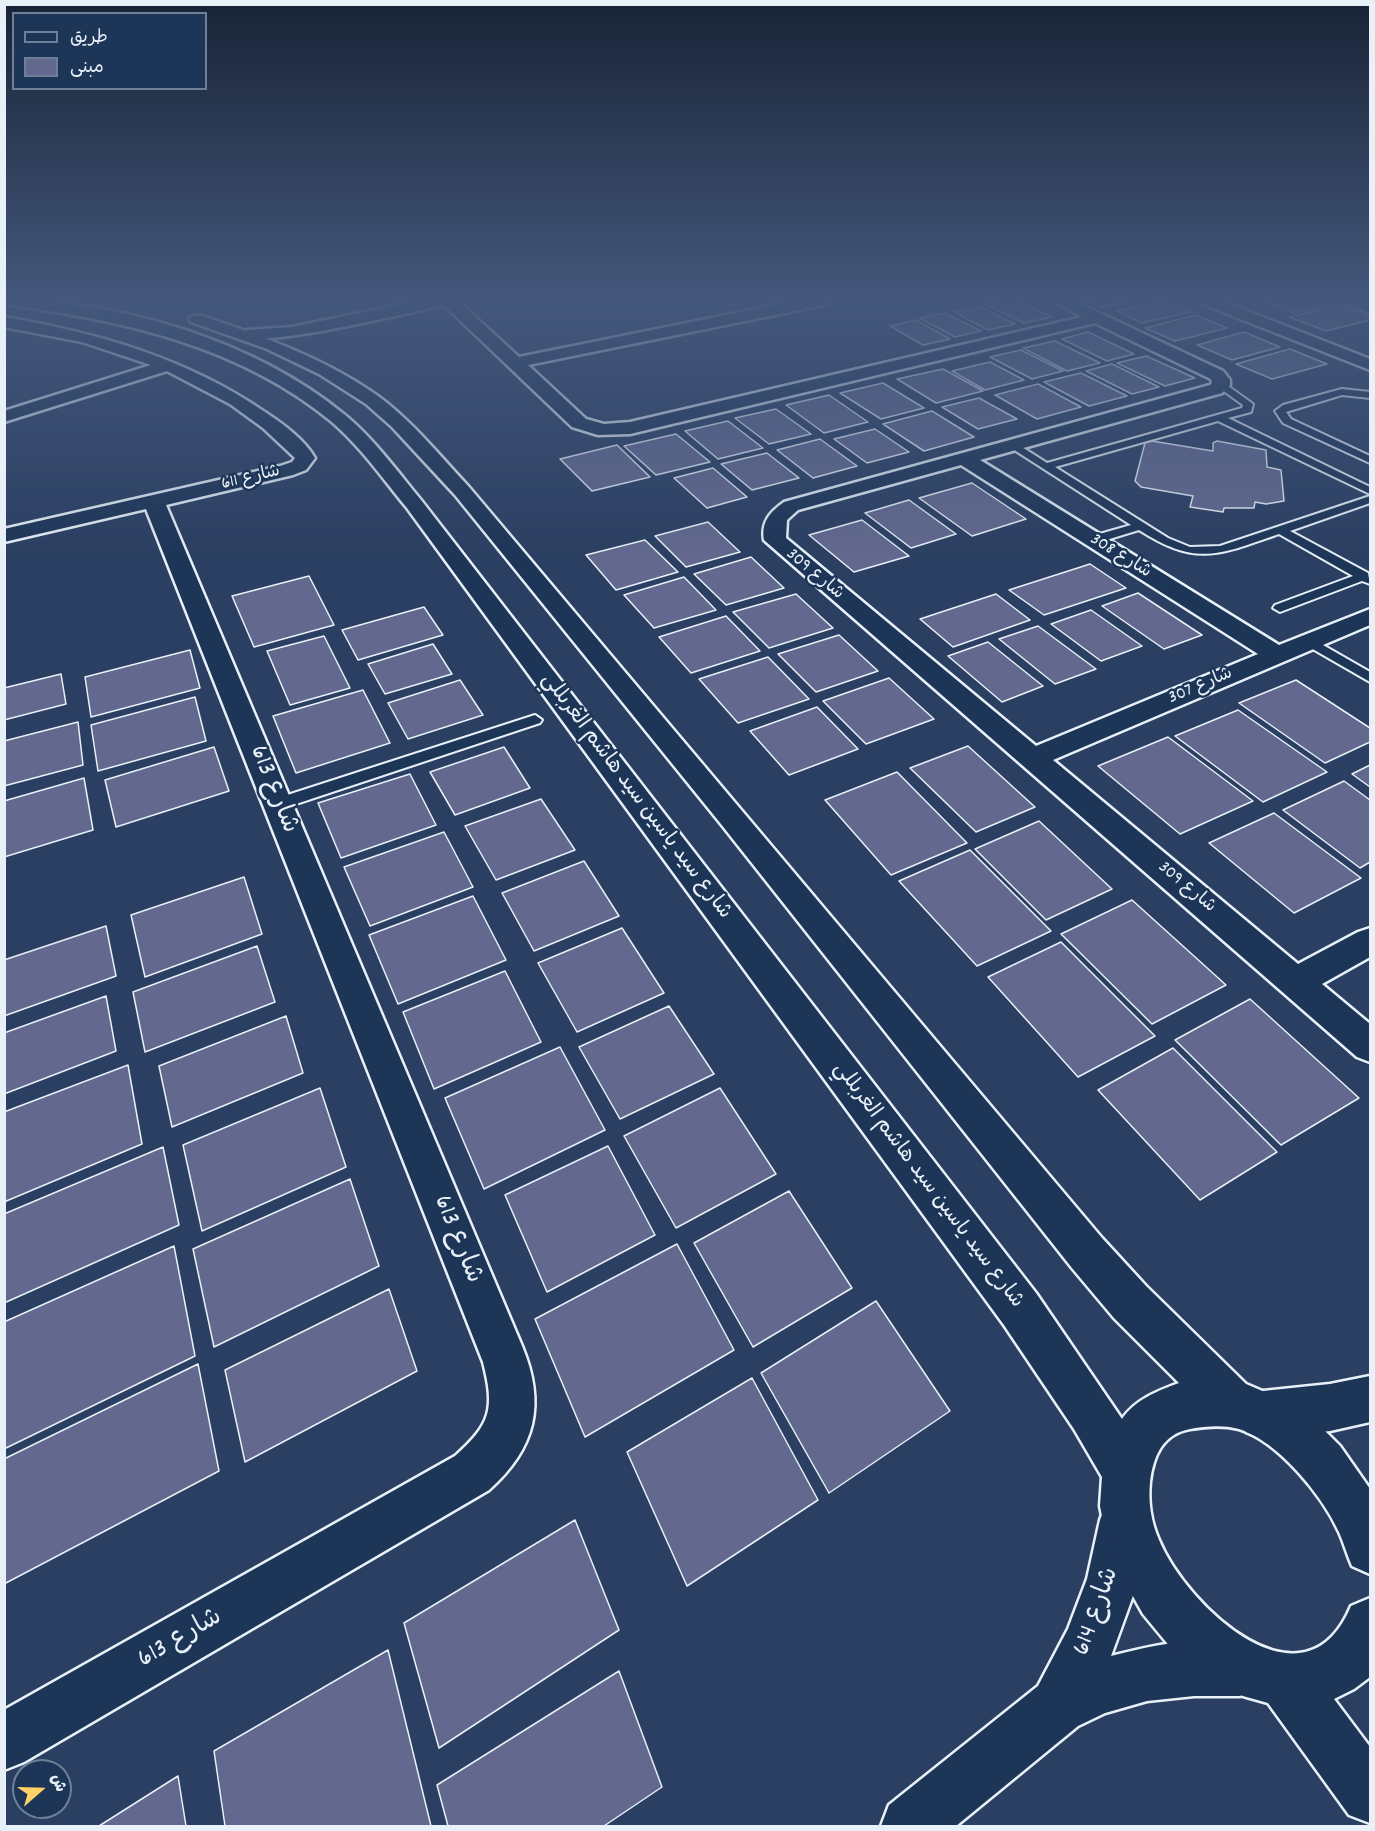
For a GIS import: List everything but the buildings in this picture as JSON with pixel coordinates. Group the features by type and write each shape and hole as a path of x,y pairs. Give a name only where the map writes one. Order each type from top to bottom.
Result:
{"street":[{"path":"4,417 104,385"},
{"name":"شارع 611","path":"4,536 286,471 299,465 304,454 284,434 244,404 213,385"},
{"name":"شارع سيد ياسين سيد هاشم الغربللي","path":"292,385 353,432 414,504 1020,1309 1085,1403 1126,1493 1140,1558 1165,1603 1200,1641 1264,1674"},
{"path":"351,385 399,423 462,491 1087,1253 1130,1302 1247,1409 1294,1435 1323,1462 1348,1495 1369,1530"},
{"path":"539,385 579,423 593,428 611,430 630,428 810,385"},
{"name":"شارع 309","path":"1220,385 1216,389 791,506 778,516 772,527 775,540 1371,1046"},
{"path":"353,432 379,424 399,423"},
{"name":"شارع 308","path":"963,458 1277,655"},
{"name":"شارع 613","path":"4,1742 472,1473 490,1459 503,1440 512,1419 514,1400 512,1379 506,1362 154,502"},
{"name":"شارع 307","path":"1032,758 1371,616"},
{"path":"1297,982 1371,941"},
{"name":"شارع 614","path":"1058,1706 1090,1643 1113,1579 1126,1493 1138,1437 1162,1413 1194,1401 1247,1409 1321,1409 1371,1398"},
{"name":"شارع 614","path":"910,1827 1058,1706 1101,1687 1147,1674 1194,1668 1321,1678 1349,1662 1368,1636 1371,1625"},
{"path":"1264,1674 1371,1794"}],"lane":[{"path":"1047,466 1242,412 1249,407 1222,385"},
{"path":"1371,395 1342,392 1280,411 1287,421 1371,460"},
{"path":"1219,418 1371,491"},
{"path":"1010,444 1175,546 1200,552 1222,550 1371,499"},
{"path":"1093,540 1140,526"},
{"path":"1282,531 1367,578"},
{"path":"1280,608 1367,578"},
{"path":"1310,641 1371,678"},
{"path":"278,804 535,720"}]}
